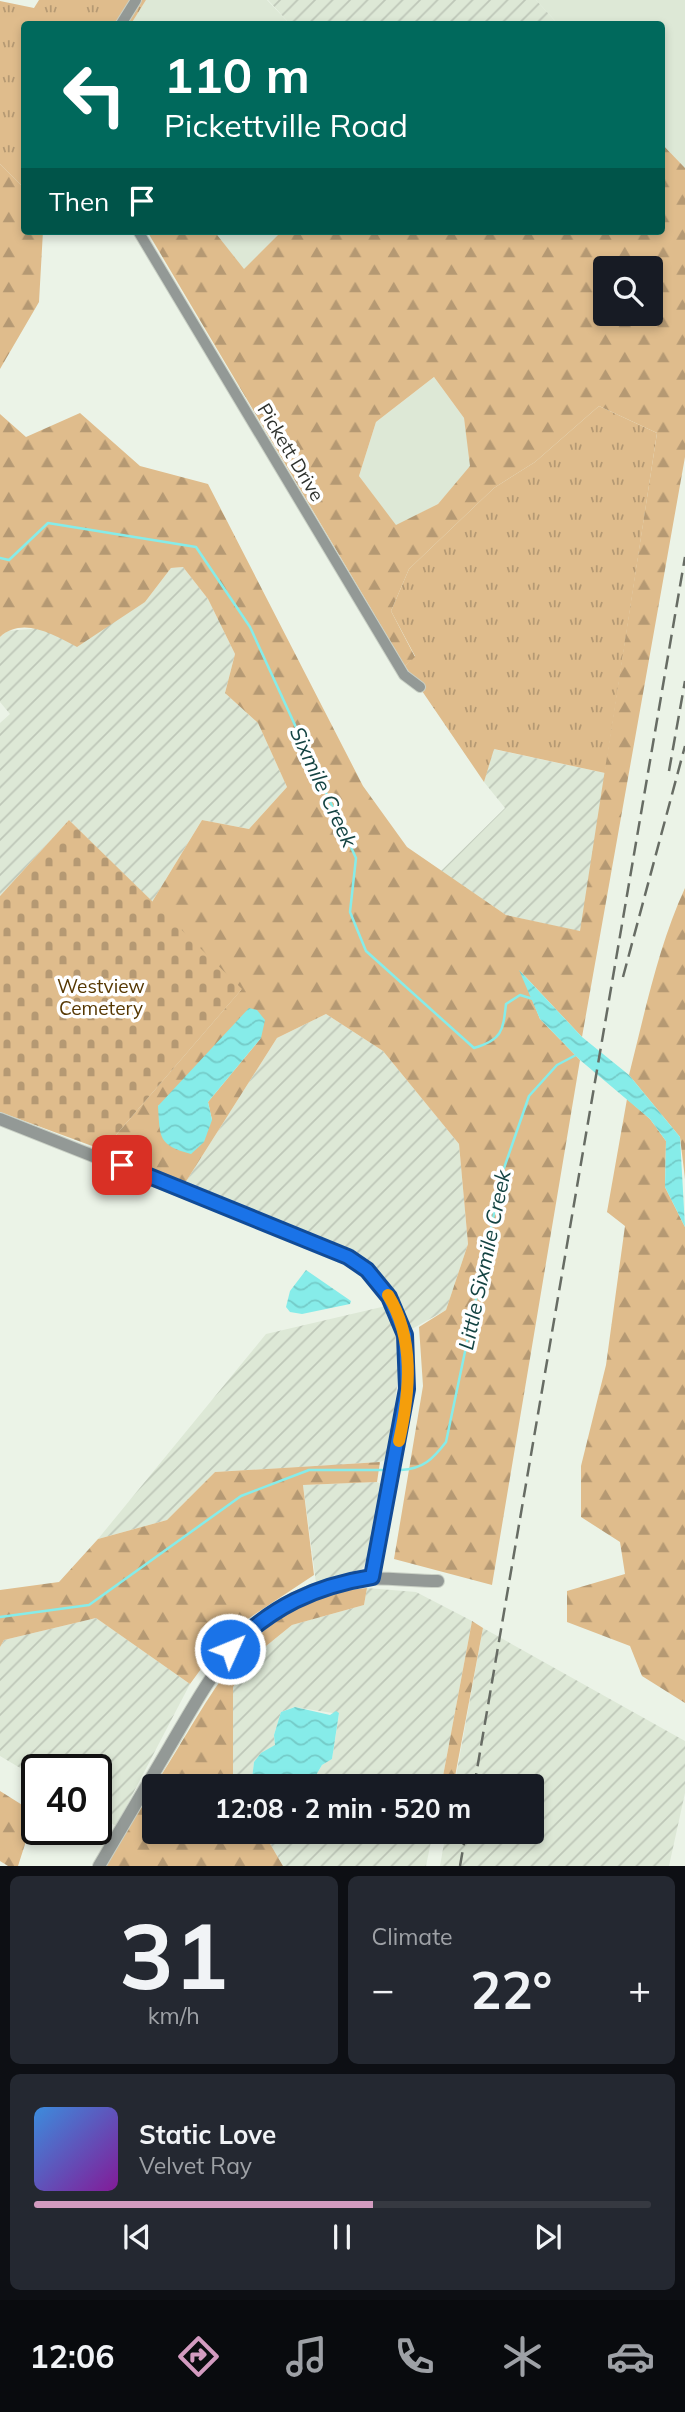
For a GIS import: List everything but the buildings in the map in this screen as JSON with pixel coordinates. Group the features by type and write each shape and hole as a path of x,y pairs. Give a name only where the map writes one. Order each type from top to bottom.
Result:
{"street":[{"path":"123,21 136,0"},
{"name":"Pickett Drive","path":"140,235 404,674 420,687"},
{"path":"0,1119 348,1257 380,1283 402,1326 408,1376 403,1424 372,1577"},
{"path":"99,1866 203,1689 230,1649 248,1631 291,1601 337,1583 372,1577 438,1581"}],"shaded area":[{"path":"146,0 267,0 287,21 133,21"},
{"path":"268,0 536,0 555,21 287,21"},
{"path":"536,0 685,0 685,168 665,147 665,21 555,21"},
{"path":"217,235 278,235 244,270"},
{"path":"434,377 464,418 471,466 438,504 396,526 359,476 376,422"},
{"path":"183,567 208,599 235,654 225,693 258,723 287,787 249,829 202,820 152,902 69,820 0,896 0,723 10,714 0,702 0,637 7,631 42,628 145,602 171,568"},
{"path":"493,749 605,773 581,932 506,915 441,871 505,808 484,782"},
{"path":"326,1014 383,1051 459,1144 468,1244 446,1310 410,1330 400,1306 367,1263 346,1250 185,1183 277,1038"},
{"path":"386,1306 395,1325 400,1359 389,1458 380,1462 215,1472 167,1520 98,1539 266,1334"},
{"path":"377,1482 383,1485 367,1562 360,1571 316,1583 303,1485"},
{"path":"367,1588 416,1592 472,1621 443,1774 317,1774 322,1765 332,1759 339,1714 294,1707 281,1712 274,1735 275,1745 254,1762 253,1774 233,1774 233,1687 255,1655 292,1625 364,1605"},
{"path":"96,1618 190,1684 116,1826 112,1824 112,1754 21,1754 21,1768 0,1756 0,1647 4,1640"},
{"path":"483,1628 685,1741 685,1793 669,1866 440,1866 444,1844 544,1844 544,1774 456,1774"},
{"path":"270,1844 431,1844 426,1866 283,1866"}],"green space":[{"path":"39,0 146,0 133,21 21,21 21,185 0,164 0,1 34,8"},
{"path":"665,147 685,168 685,457 582,1037 521,972 540,1019 580,1060 492,1585 394,1559 423,1386 419,1327 446,1310 468,1244 459,1144 383,1051 326,1014 277,1038 185,1183 103,1150 241,990 152,902 202,820 249,829 287,787 258,723 225,693 235,654 208,599 183,567 171,568 145,602 77,647 49,633 28,628 18,628 0,637 0,414 26,437 80,413 140,466 208,484 363,786 407,847 506,915 580,931 657,433 599,406 535,462 494,488 409,569 391,611 415,657 405,666 149,235 217,235 244,269 278,235 665,235","holes":["434,377 464,418 470,466 438,504 396,525 359,476 376,422","261,1038 208,1102 212,1120 158,1106"]},
{"path":"0,164 21,185 21,235 43,235 39,302 0,369"},
{"path":"599,406 657,433 605,773 494,749 484,782 405,666 415,656 391,611 409,569 494,488 535,462"},
{"name":"Westview Cemetery","path":"69,820 242,989 103,1150 0,1112 0,896"},
{"path":"685,888 685,1179 680,1137 629,1075 660,956"},
{"path":"627,1099 650,1119 666,1141 665,1187 685,1227 685,1703 642,1676 630,1646 567,1622 567,1591 625,1574 620,1542 581,1517 581,1466 606,1365 625,1226 607,1212"},
{"path":"380,1462 377,1482 303,1485 314,1575 228,1632 190,1684 96,1618 4,1640 0,1647 0,1590 59,1582 98,1539 167,1520 215,1472"},
{"path":"367,1588 364,1605 292,1625 255,1655 233,1687 233,1774 162,1774 213,1691 252,1642 275,1622 301,1606 332,1594"},
{"path":"472,1621 483,1628 455,1774 443,1774"},
{"path":"0,1791 21,1804 21,1845 25,1845 18,1866 8,1866 0,1861"},
{"path":"142,1806 142,1844 270,1844 283,1866 105,1866"}],"water":[{"path":"519,970 582,1037 629,1075 680,1137 685,1227 665,1187 666,1141 650,1119 580,1060 540,1019"},
{"path":"249,1008 257,1010 265,1020 261,1038 208,1102 212,1120 204,1142 191,1154 172,1147 163,1139 158,1106"},
{"path":"306,1270 351,1301 350,1304 302,1314 290,1312 286,1307 290,1291"},
{"path":"295,1707 330,1715 336,1711 339,1713 332,1759 322,1765 317,1774 253,1774 254,1762 261,1753 275,1745 274,1735 281,1712"}],"waterway":[{"name":"Sixmile Creek","path":"0,558 9,560 48,523 196,547 250,627 356,858 350,912 366,951 474,1048 496,1038 502,1028 506,1004 520,995 533,999"},
{"name":"Little Sixmile Creek","path":"401,1470 415,1468 427,1462 446,1442 503,1171 529,1096 557,1065 576,1055"},
{"name":"Little Sixmile Creek","path":"0,1617 89,1605 241,1496 309,1470 387,1470"}],"railway":[{"path":"476,1774 685,557"},
{"path":"669,771 685,681"},
{"path":"623,977 685,746"},
{"path":"460,1866 464,1844"}],"slow traffic":[{"path":"388,1295 402,1326 408,1354 407,1389 399,1441"}],"route":[{"path":"122,1165 348,1257 380,1283 392,1301 405,1335 408,1363 403,1424 372,1577 313,1590 291,1601 270,1613 230,1649"}]}
